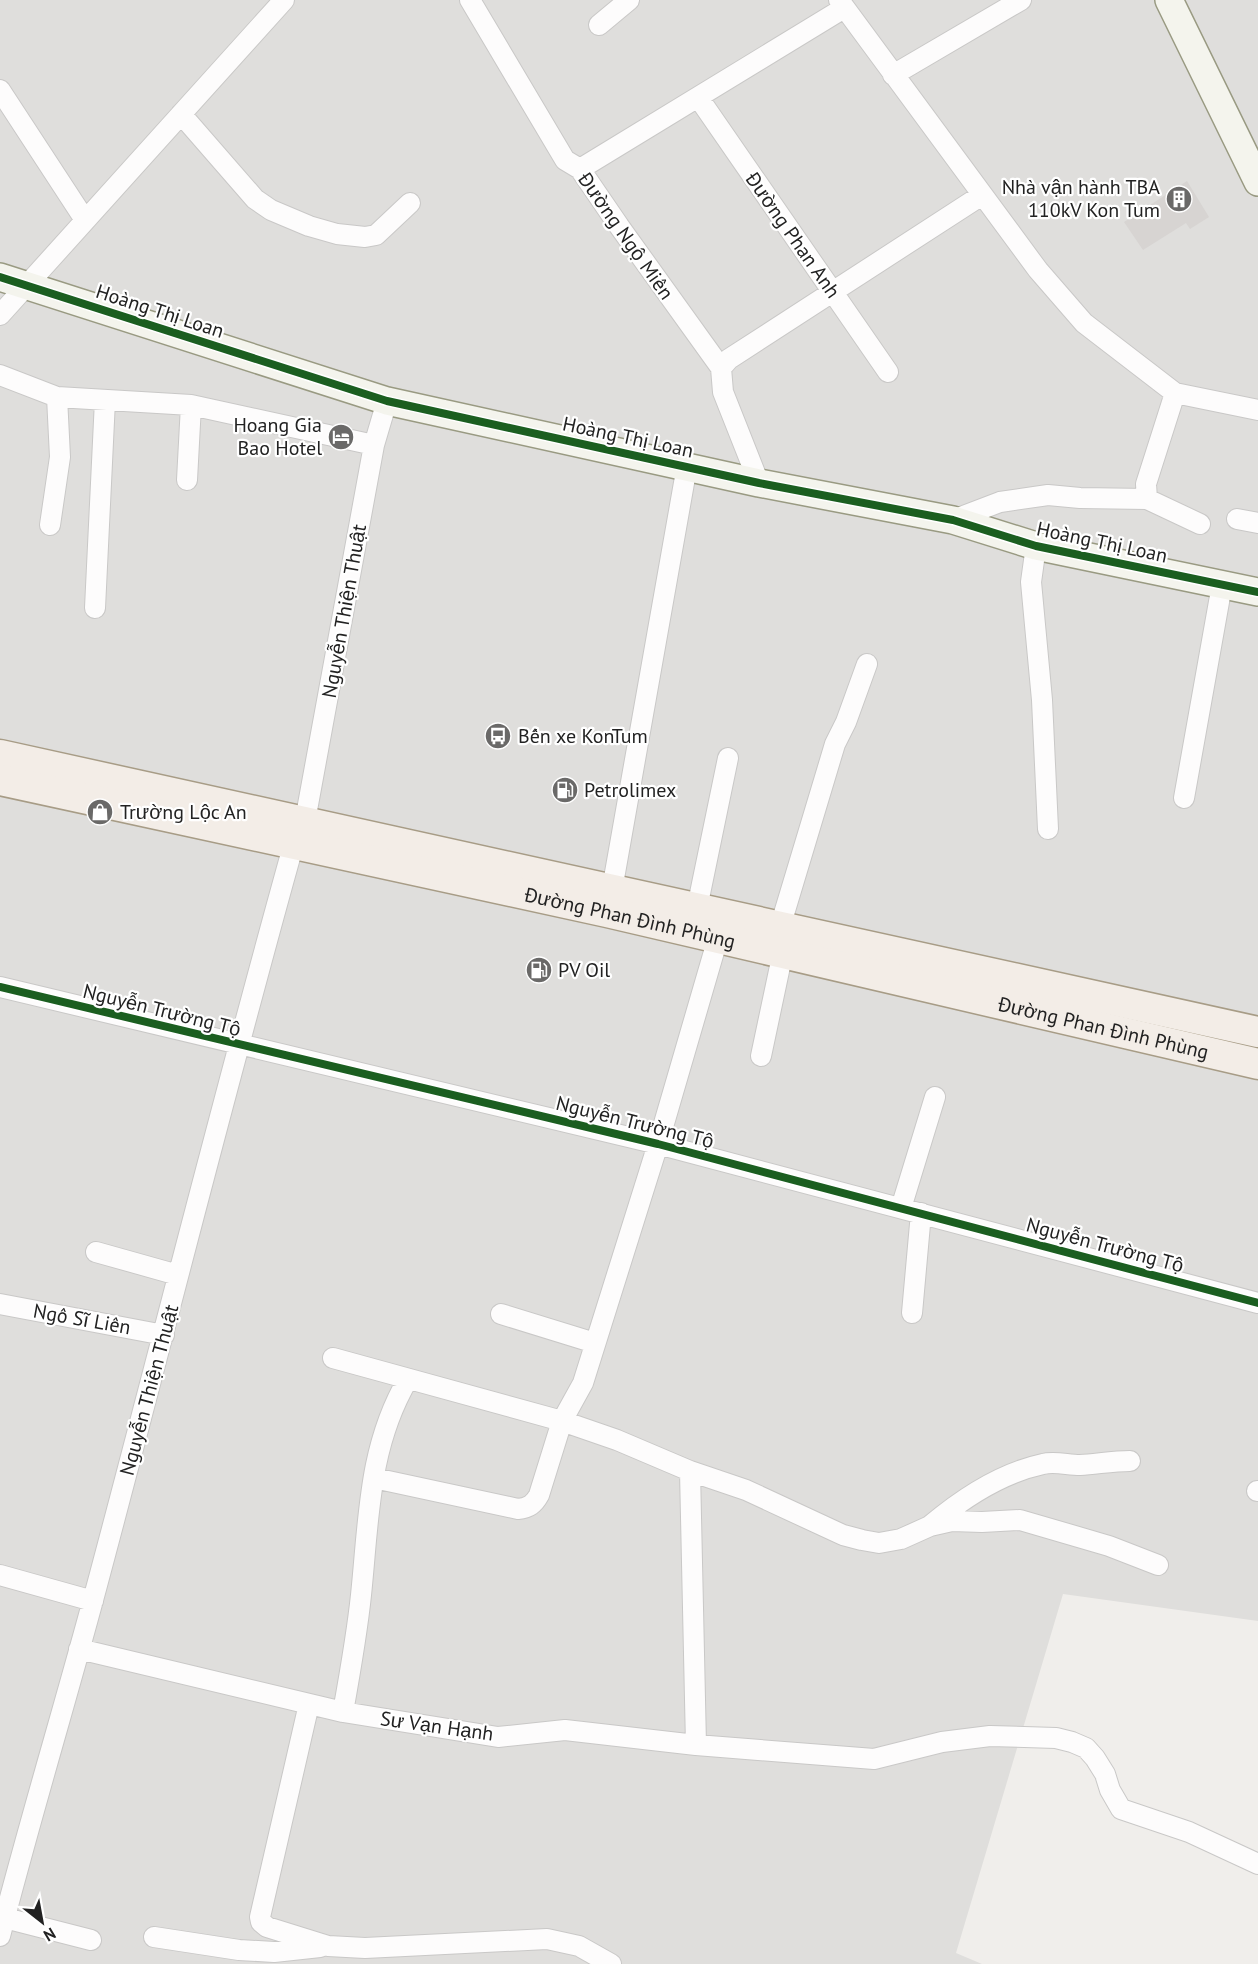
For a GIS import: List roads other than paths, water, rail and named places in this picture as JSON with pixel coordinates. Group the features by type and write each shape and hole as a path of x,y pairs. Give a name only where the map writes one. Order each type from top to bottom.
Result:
{"main road":[{"name":"Đường Phan Đình Phùng","path":"0,755 300,832 610,901 718,938 782,940 1258,1032"},
{"name":"Đường Phan Đình Phùng","path":"0,780 300,832"},
{"name":"Đường Phan Đình Phùng","path":"610,901 697,908 782,940 1258,1064"}],"street":[{"path":"0,315 284,0"},
{"name":"Đường Ngộ Miên","path":"470,0 565,160 580,169 721,368 723,392 759,483"},
{"path":"598,25 628,0"},
{"path":"893,75 1021,0"},
{"path":"1169,0 1258,182"},
{"path":"580,169 698,97 841,4 1038,270 1084,323 1175,393 1258,410"},
{"path":"0,90 85,220"},
{"name":"Đường Phan Anh","path":"698,97 888,372"},
{"path":"181,114 255,199 282,216 337,234 370,236 375,235 410,202"},
{"path":"721,368 729,359 982,195"},
{"name":"Hoàng Thị Loan","path":"0,277 387,400 759,483 953,520 1036,546 1258,592"},
{"path":"0,375 57,397 191,405 374,445"},
{"path":"1147,499 1146,484 1175,393"},
{"path":"50,525 60,457 57,397"},
{"path":"95,608 105,400"},
{"name":"Nguyễn Thiện Thuật","path":"2,1927 8,1870 93,1601 238,1045 300,832 374,445 387,400"},
{"path":"187,480 191,405"},
{"path":"610,901 687,466"},
{"path":"953,520 999,502 1048,495 1147,499 1200,524"},
{"path":"1237,519 1258,523"},
{"path":"1036,546 1031,582 1042,700 1048,829"},
{"path":"1184,798 1222,585"},
{"path":"761,1056 782,940 835,744 846,722 867,664"},
{"path":"697,908 728,758"},
{"path":"374,1478 518,1509 535,1503 562,1421 583,1383 658,1144 718,938"},
{"name":"Nguyễn Trường Tộ","path":"0,987 658,1144 1258,1304"},
{"path":"912,1313 911,1211 935,1097"},
{"path":"96,1252 178,1275"},
{"name":"Ngô Sĩ Liên","path":"0,1304 164,1335"},
{"path":"501,1314 595,1343"},
{"path":"333,1358 562,1421 617,1440 690,1471 746,1490 843,1535 861,1540 879,1543 901,1539 930,1526 952,1521 1020,1520 1109,1546 1158,1565"},
{"path":"343,1712 357,1631 374,1465 387,1422 408,1379"},
{"path":"930,1526 956,1504 1007,1476 1045,1463 1083,1465 1106,1461 1130,1461"},
{"path":"690,1471 696,1745"},
{"path":"0,1575 93,1601"},
{"name":"Sư Vạn Hạnh","path":"79,1649 343,1712 498,1737 565,1730 696,1745 874,1759 942,1742 990,1736 1036,1736 1072,1742 1086,1749 1095,1758 1106,1774 1110,1790 1121,1809 1190,1832 1258,1864"},
{"path":"309,1704 260,1917 261,1922 267,1926 328,1946"},
{"path":"2,1927 91,1940"},
{"path":"154,1937 238,1950 274,1952 328,1946 386,1948 547,1939 579,1946 611,1964"}],"place":[{"name":"Nhà vận hành TBA 110kV Kon Tum","path":"1179,199"},
{"name":"Hoang Gia Bao Hotel","path":"341,437"},
{"name":"Bến xe KonTum","path":"498,736"},
{"name":"Petrolimex","path":"565,790"},
{"name":"Trường Lộc An","path":"100,812"},
{"name":"PV Oil","path":"539,970"}]}
